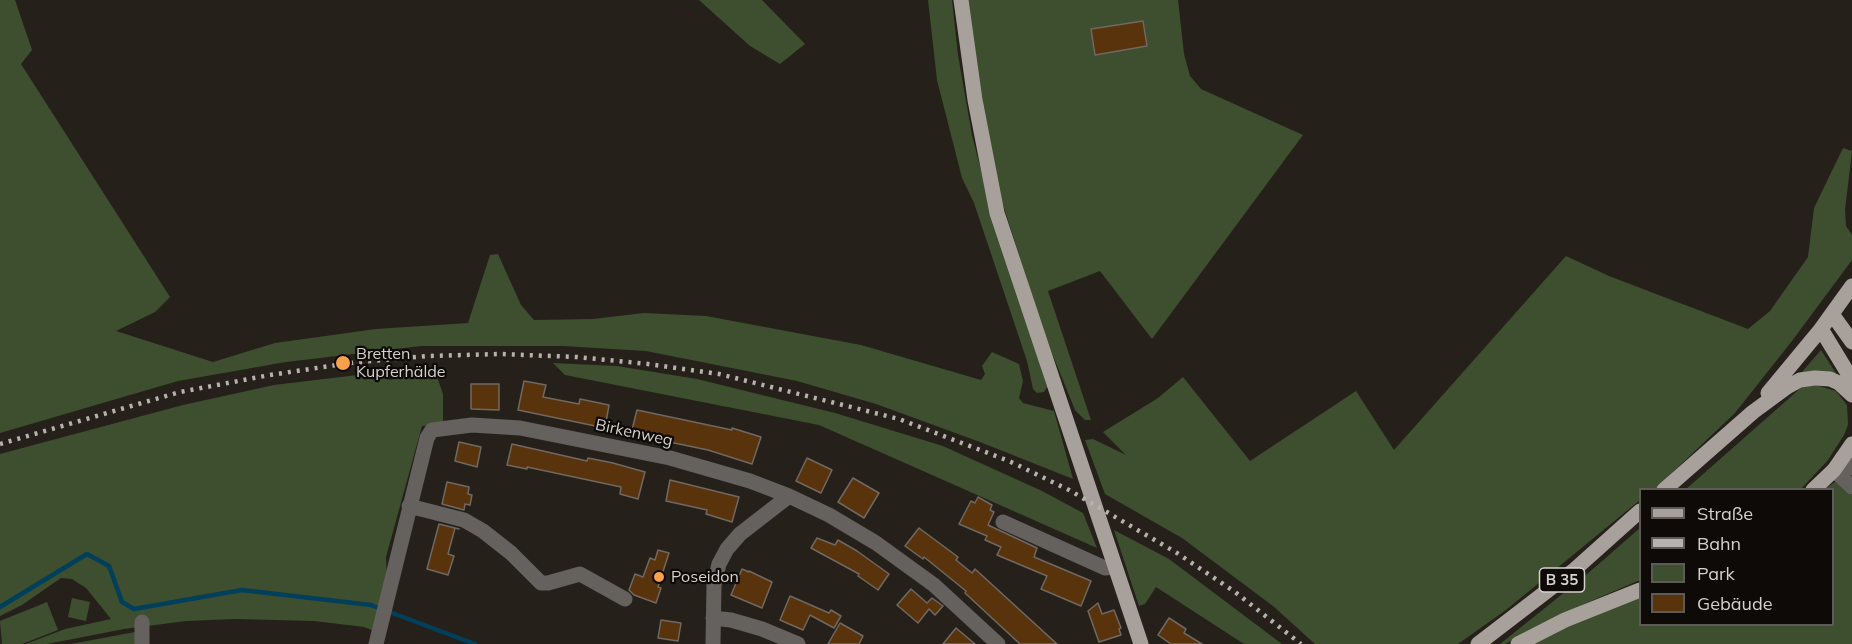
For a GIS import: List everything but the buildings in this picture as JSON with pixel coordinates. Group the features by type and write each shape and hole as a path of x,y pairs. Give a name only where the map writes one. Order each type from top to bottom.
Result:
{"main road":[{"path":"961,0 975,99 997,213 1141,644"},
{"path":"1753,412 1821,329 1852,286"},
{"path":"1832,314 1852,342"},
{"path":"1821,329 1852,380"},
{"path":"1665,488 1753,412 1800,380 1830,379 1839,383 1852,395"},
{"path":"1815,488 1844,473 1852,444"},
{"name":"B 35","path":"1478,644 1573,571 1639,513"},
{"path":"1518,644 1565,620 1639,591"}],"street":[{"name":"Birkenweg","path":"376,644 427,438 432,430 472,425 520,428 670,458 750,481 789,496 829,515 876,543 934,585 998,644"},
{"path":"713,644 714,585 719,564 727,549 740,534 789,496"},
{"path":"409,506 464,520 483,531 541,583 579,574 625,599"},
{"path":"1004,522 1105,568 1113,562"},
{"path":"713,618 731,620 762,629 798,644"},
{"path":"142,622 142,644"}],"green space":[{"path":"0,0 15,0 32,50 21,64 170,297 155,312 116,331 213,362 275,343 376,329 468,323 490,255 498,254 521,305 534,320 593,319 644,313 706,316 861,345 981,380 985,374 982,366 992,352 1019,364 1023,381 1019,398 1023,403 1054,411 1073,479 876,404 797,381 646,351 563,346 421,346 286,362 178,381 0,433"},
{"path":"699,0 762,0 805,44 780,64 750,46"},
{"path":"928,0 952,0 958,55 972,135 986,190 1047,387 1044,392 1037,393 1033,389 1027,361 974,203 962,178 937,80"},
{"path":"968,0 1178,0 1184,54 1190,76 1201,89 1303,135 1152,339 1100,271 1048,291 1091,420 1085,420 1075,410 1045,336 997,186 982,107"},
{"path":"1843,148 1852,151 1845,210 1846,226 1852,235 1852,260 1735,413 1656,488 1639,488 1639,501 1506,610 1458,644 1315,644 1273,606 1182,538 1105,494 1085,440 1093,439 1126,455 1103,432 1158,398 1183,377 1250,461 1356,391 1394,450 1566,256 1609,276 1748,329 1770,311 1808,257 1814,208"},
{"path":"1821,350 1839,378 1822,371 1801,373"},
{"path":"553,363 617,366 697,379 835,413 943,446 1042,491 1083,513 1097,548 819,425 565,375"},
{"path":"434,368 443,394 443,425 422,426 386,557 388,598 379,633 364,627 314,621 235,619 186,621 124,629 47,644 26,644 65,629 111,619 86,588 72,579 61,578 22,605 0,616 0,454 183,405 274,385 366,374 392,380 397,370"},
{"path":"1803,386 1819,386 1836,391 1847,405 1848,425 1844,435 1828,460 1802,488 1687,488"},
{"path":"1836,481 1852,495 1852,644 1528,644 1639,594 1639,626 1834,626 1834,488 1826,488"},
{"path":"1639,529 1639,580 1591,601 1505,644 1500,644"},
{"path":"1114,530 1169,559 1282,644 1244,644 1156,587 1145,604 1139,606"},
{"path":"72,598 90,602 86,621 68,617"},
{"path":"47,602 58,630 22,644 2,644 0,621"},
{"path":"135,632 135,644 71,644"}],"waterway":[{"path":"0,607 87,554 109,566 122,602 134,609 242,590 371,605 475,644"}],"railway":[{"path":"0,444 180,392 350,363 427,356 500,354 577,357 719,374 899,419 1009,461 1069,490 1177,553 1235,592 1301,644"}],"place":[{"name":"Bretten Kupferhälde","path":"343,363"},
{"name":"Poseidon","path":"659,577"}]}
